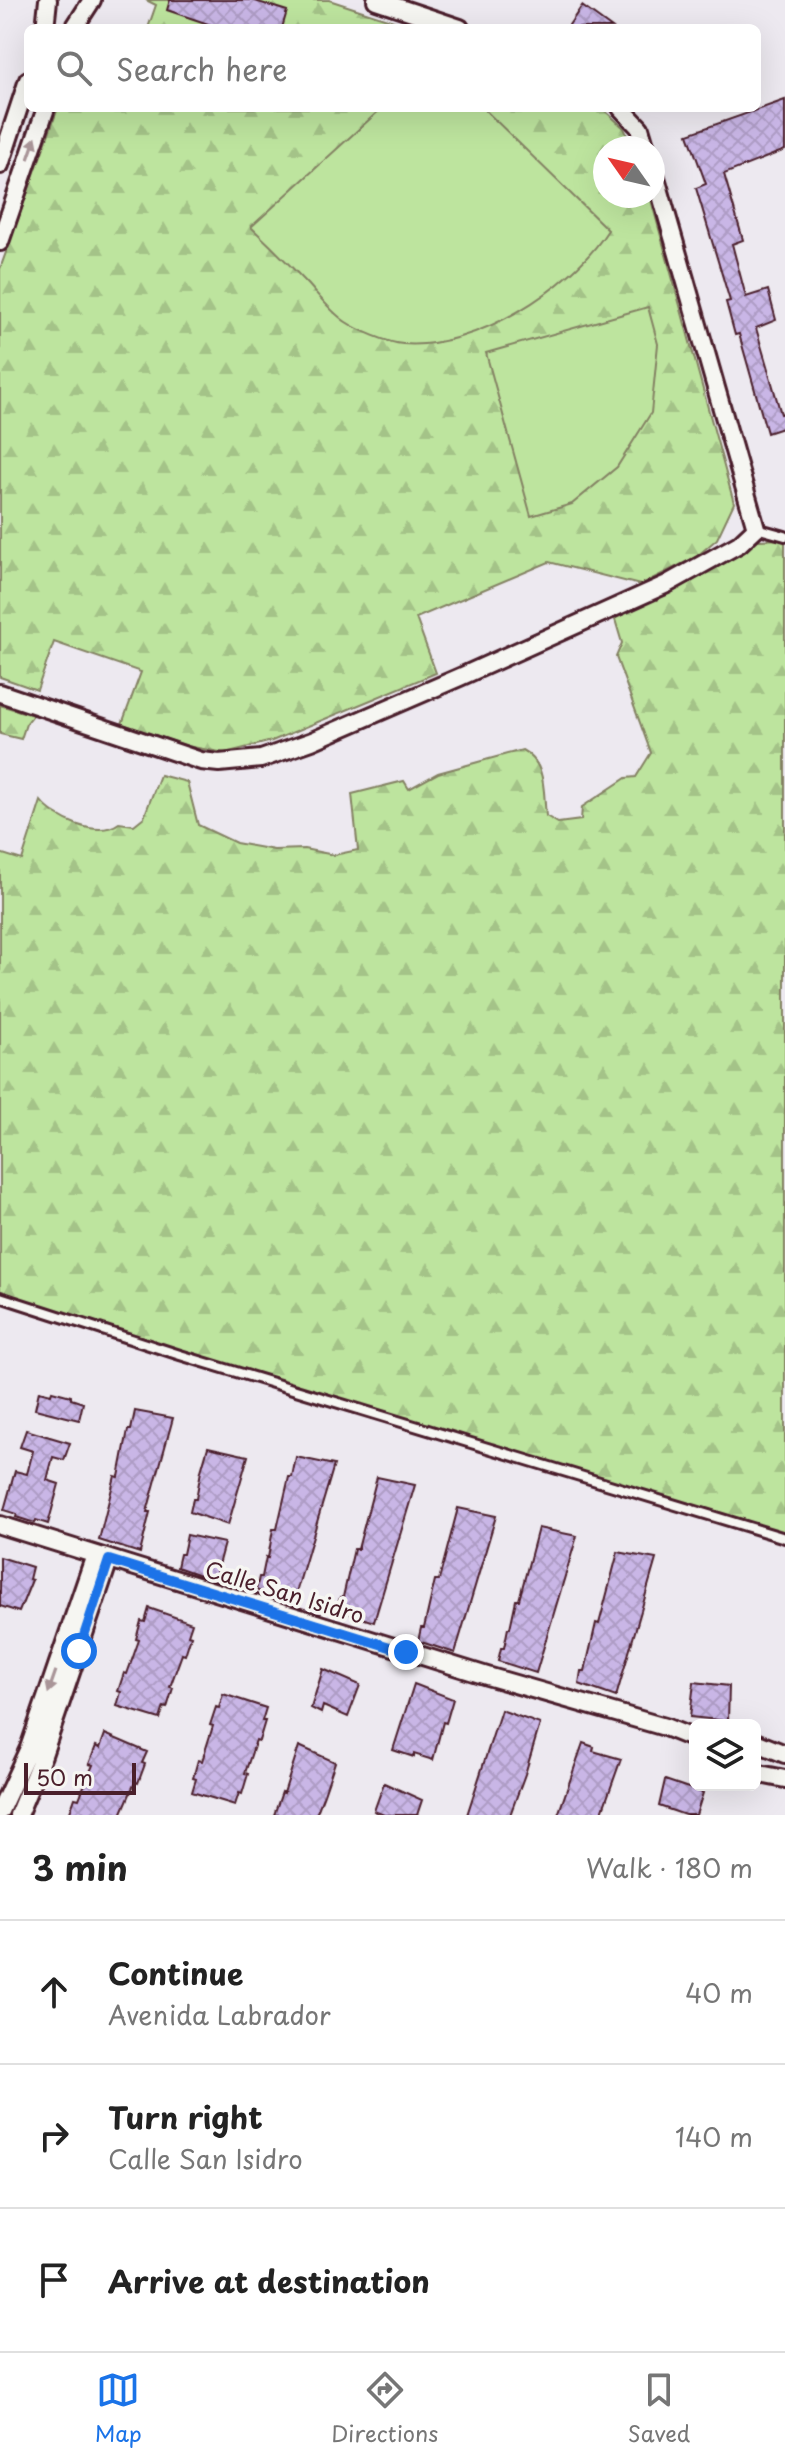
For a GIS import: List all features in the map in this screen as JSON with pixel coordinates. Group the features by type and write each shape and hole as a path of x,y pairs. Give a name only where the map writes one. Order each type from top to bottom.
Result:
{"street":[{"path":"45,24 48,0"},
{"path":"77,24 92,0"},
{"path":"376,0 448,24"},
{"path":"0,165 24,92"},
{"path":"0,242 45,112"},
{"path":"625,112 640,128 642,136"},
{"path":"0,693 201,761 219,763 261,759 419,695 667,584 739,544 756,528 665,208"},
{"name":"Calle San Isidro","path":"0,1525 689,1737"},
{"path":"0,1811 71,1648 102,1558"},
{"path":"18,1815 43,1755 71,1648"},
{"path":"761,1744 785,1754"},
{"path":"761,1774 785,1779"}],"lane":[{"path":"756,528 785,536"},
{"path":"0,1297 180,1355 785,1538"}],"green space":[{"path":"146,0 329,0 403,24 149,24 156,5"},
{"path":"57,112 606,112 624,128 628,136 593,136 593,208 653,208 734,503 717,539 696,557 640,585 549,562 416,618 436,673 272,741 225,753 187,746 122,724 141,672 54,642 37,690 0,677 0,269"},
{"path":"378,112 487,112 608,230 570,274 518,311 460,337 431,343 403,344 365,332 341,318 251,227"},
{"path":"648,307 658,344 651,413 617,467 572,504 531,516 486,353"},
{"path":"785,539 785,1538 0,1297 0,853 22,860 41,801 56,814 77,825 100,829 119,823 134,825 144,817 160,775 187,782 198,825 236,843 334,855 358,850 352,794 404,781 409,789 438,773 522,750 540,770 546,816 558,823 581,820 582,807 626,778 636,777 651,753 616,657 622,643 614,616 684,585 758,540"},
{"path":"0,705 33,715 21,739 0,734"}],"building":[{"path":"170,0 252,0 287,11 283,24 208,24 167,10"},
{"path":"582,6 607,24 570,24"},
{"path":"785,100 785,150 724,174 743,240 732,244 746,297 768,290 776,320 756,328 781,414 785,413 785,427 767,433 739,334 735,335 726,302 730,301 696,188 706,184 688,134 751,112 761,112 761,108"},
{"path":"39,1391 71,1396 71,1399 83,1403 79,1420 35,1409"},
{"path":"135,1411 173,1418 147,1512 150,1512 140,1553 99,1540"},
{"path":"26,1430 70,1443 64,1460 53,1457 47,1480 59,1484 48,1524 16,1517 17,1514 4,1510 15,1471 27,1474 33,1451 20,1447"},
{"path":"208,1447 248,1456 228,1525 190,1512"},
{"path":"296,1457 334,1465 293,1603 256,1590 268,1558 273,1529 277,1529"},
{"path":"377,1477 415,1485 374,1622 337,1610 354,1549 358,1549"},
{"path":"458,1508 496,1516 455,1653 418,1641 435,1580 439,1580"},
{"path":"538,1528 577,1536 536,1673 498,1661 516,1600 519,1600"},
{"path":"187,1535 224,1543 214,1580 177,1567"},
{"path":"618,1552 656,1559 616,1697 579,1684"},
{"path":"0,1557 32,1567 29,1579 32,1580 19,1612 0,1606"},
{"path":"149,1608 192,1623 185,1655 182,1654 170,1687 173,1688 167,1708 164,1707 160,1719 117,1706 121,1692 118,1691 139,1640 136,1639 141,1621 145,1622"},
{"path":"323,1669 360,1685 348,1717 323,1706 321,1713 311,1708"},
{"path":"694,1682 729,1686 728,1719 690,1717"},
{"path":"414,1684 453,1699 433,1760 393,1750"},
{"path":"223,1694 266,1708 259,1741 256,1740 242,1794 239,1793 235,1805 192,1792 198,1760 202,1761 213,1726 210,1725"},
{"path":"501,1710 540,1724 525,1774 510,1815 467,1815"},
{"path":"105,1734 147,1752 138,1783 135,1782 121,1815 69,1815 93,1765 89,1764 96,1746 100,1748"},
{"path":"583,1743 594,1747 593,1751 621,1759 601,1815 558,1815"},
{"path":"299,1746 335,1762 324,1794 316,1815 274,1815 284,1793"},
{"path":"665,1780 689,1788 689,1791 703,1793 696,1815 685,1815 659,1806"},
{"path":"384,1783 422,1800 417,1815 384,1815 374,1811"}],"route":[{"path":"79,1651 109,1560 406,1652"}]}
